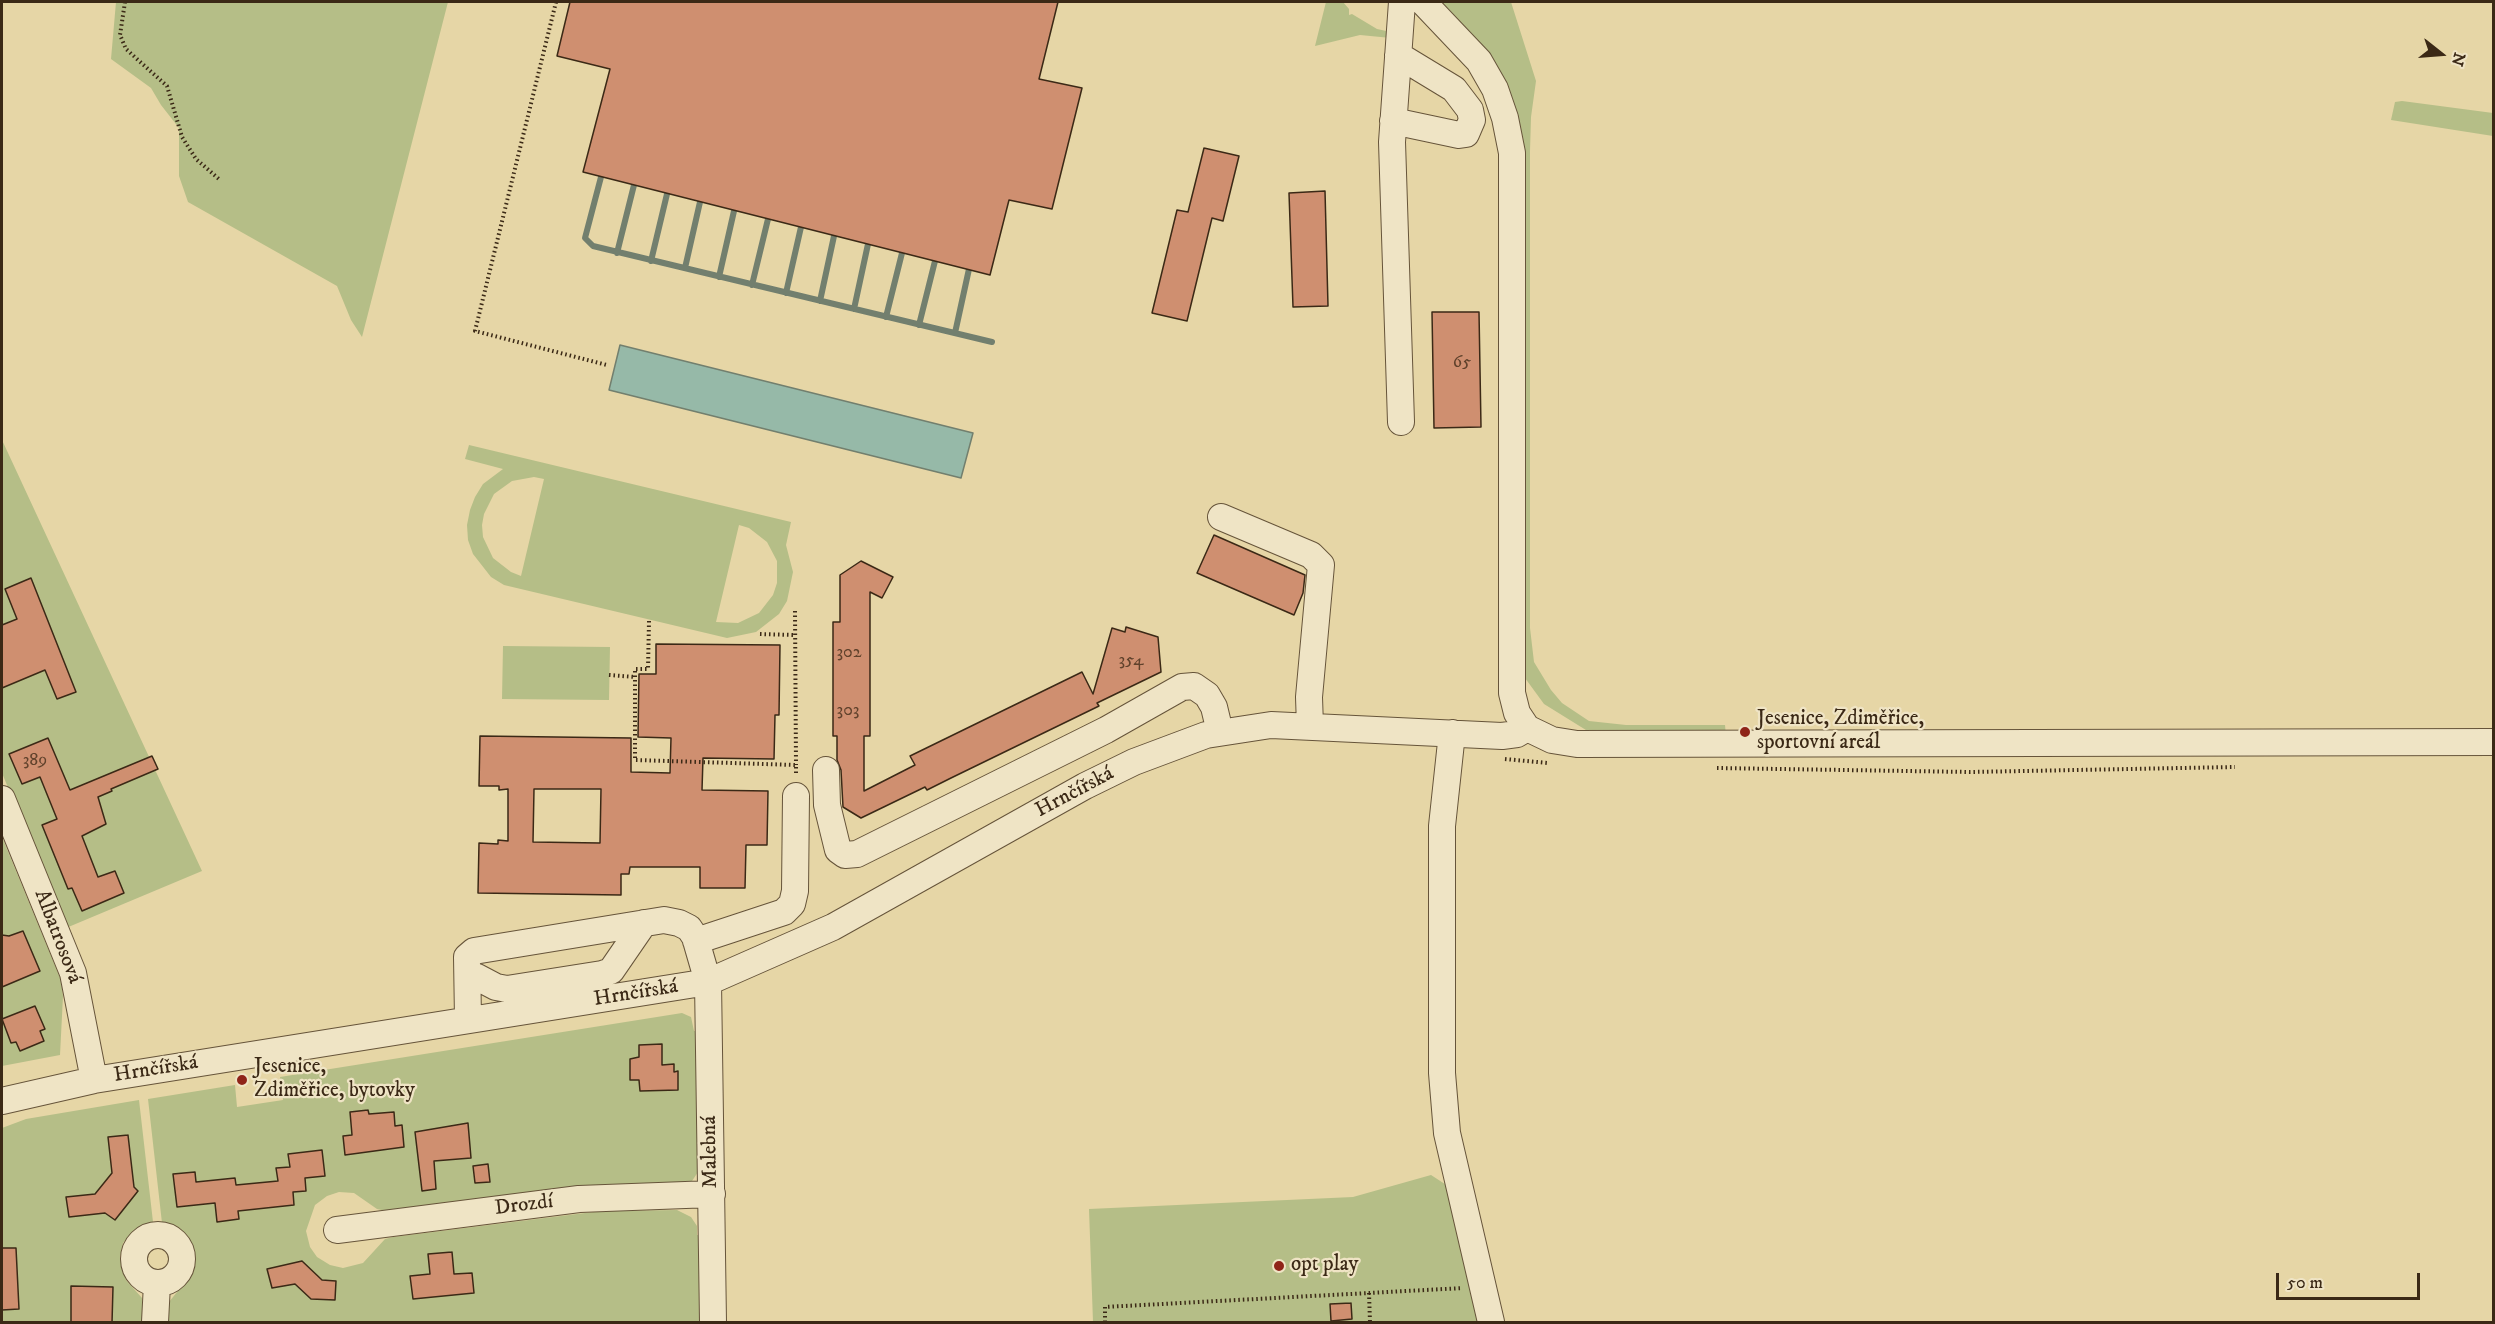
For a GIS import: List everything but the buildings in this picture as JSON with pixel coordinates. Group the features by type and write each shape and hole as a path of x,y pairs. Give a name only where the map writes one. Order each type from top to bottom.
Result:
{"street":[{"path":"1401,422 1392,142 1402,2"},
{"path":"1423,2 1479,61 1495,89 1505,118 1512,153 1512,693 1517,713 1527,728 1552,741 1577,744 2493,742"},
{"path":"1393,121 1460,135 1466,134 1472,120 1470,110 1454,89 1398,55"},
{"path":"1221,517 1311,555 1321,566 1310,697 1310,726"},
{"name":"Hrnčířská","path":"826,770 827,805 838,850 845,855 857,854 1074,746 1182,687 1194,687 1208,695 1214,707 1220,732"},
{"name":"Hrnčířská","path":"2,1101 94,1080 708,982 842,922 1095,781 1169,748 1220,732 1271,725 1510,736 1527,728"},
{"path":"1452,733 1442,826 1442,1073 1447,1133 1491,1323"},
{"path":"468,1019 467,957 474,951 664,920 679,922 689,928 696,941 784,912 792,904 795,891 796,796"},
{"name":"Albatrosová","path":"2,799 73,973 94,1080"},
{"path":"468,975 477,976 496,987 507,989 602,974 610,971 644,923"},
{"name":"Malebná","path":"696,941 708,982 713,1323"},
{"name":"Drozdí","path":"337,1230 579,1199 712,1194"},
{"path":"155,1323 157,1284"}],"path":[{"path":"125,2 120,35 126,49 166,86 182,137 196,159 219,179"},
{"path":"556,2 474,332 607,365"},
{"path":"795,611 796,796"},
{"path":"649,621 648,669 635,669 635,760 796,765"},
{"path":"760,634 795,636"},
{"path":"609,675 635,677"},
{"path":"1105,1323 1105,1307 1482,1287"},
{"path":"1369,1293 1370,1323"}],"green space":[{"path":"116,2 448,2 362,337 351,320 337,286 188,202 179,176 179,128 151,88 111,59"},
{"path":"1326,2 1343,2 1349,9 1349,15 1352,14 1377,29 1391,32 1391,38 1360,35 1315,46"},
{"path":"1437,2 1511,2 1536,81 1531,117 1530,151 1530,628 1534,662 1562,703 1589,721 1626,725 1725,725 1726,736 1594,735 1544,704 1525,678 1521,155"},
{"path":"2395,102 2493,113 2493,136 2391,120"},
{"path":"2,440 202,871 66,928 2,773"},
{"path":"469,445 791,522 786,545 793,572 787,601 779,614 756,632 727,638 504,585 491,577 473,554 468,540 467,525 475,497 483,484 503,469 465,459","holes":["534,477 544,479 521,576 511,572 493,558 483,537 482,525 484,514 494,494 512,481","739,525 749,528 767,542 777,561 777,583 773,595 759,613 738,623 716,622"]},
{"path":"503,646 610,647 609,700 502,699"},
{"path":"2,837 61,980 63,996 60,1055 2,1066"},
{"path":"682,1013 691,1017 694,1031 699,1031 700,1169 692,1181 686,1184 386,1211 377,1209 354,1193 339,1192 327,1196 315,1205 306,1231 310,1247 317,1257 330,1265 343,1268 363,1263 385,1239 393,1237 601,1211 677,1210 691,1217 697,1226 697,1235 703,1235 705,1322 168,1322 169,1302 193,1272 194,1256 186,1234 162,1223 148,1099 235,1085 237,1107 283,1100 280,1077"},
{"path":"139,1100 153,1222 133,1231 123,1243 120,1257 126,1280 142,1298 144,1322 2,1322 2,1128 26,1119"},
{"name":"opt play","path":"1431,1175 1451,1188 1479,1322 1093,1322 1089,1209 1353,1197"}],"shaded area":[{"path":"620,345 973,433 961,478 609,390"}],"waterway":[{"path":"601,177 585,238 593,246 992,342"},
{"path":"617,253 634,185"},
{"path":"651,261 667,194"},
{"path":"685,268 700,202"},
{"path":"719,277 734,211"},
{"path":"752,285 768,219"},
{"path":"786,293 801,227"},
{"path":"820,301 834,236"},
{"path":"854,309 868,244"},
{"path":"886,317 902,253"},
{"path":"919,325 935,261"},
{"path":"955,333 969,269"}],"place":[{"name":"Jesenice, Zdiměřice, sportovní areál","path":"1745,732"},
{"name":"Jesenice, Zdiměřice, bytovky","path":"242,1080"},
{"name":"opt play","path":"1279,1266"}]}
